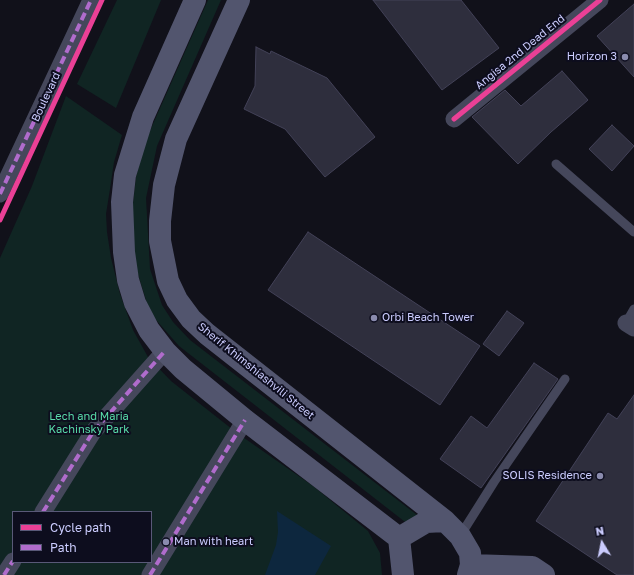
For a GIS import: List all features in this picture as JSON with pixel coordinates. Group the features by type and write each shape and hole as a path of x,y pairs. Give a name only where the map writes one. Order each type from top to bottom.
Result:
{"main road":[{"path":"195,0 143,117 125,175 122,202 124,252 128,280 135,303 149,330 183,369 245,420 399,538 403,575"},
{"name":"Sherif Khimshiashvili Street","path":"239,0 176,139 164,185 160,221 160,242 168,281 177,300 191,319 207,334 452,528 470,553 469,570"},
{"path":"399,538 426,522 452,528"},
{"path":"469,570 532,567 544,575"}],"street":[{"name":"Boulevard","path":"0,194 91,0"},
{"name":"Angisa 2nd Dead End","path":"454,119 600,0"},
{"path":"44,511 93,432 165,350"},
{"path":"150,575 245,420"},
{"path":"4,575 12,563"}],"lane":[{"path":"556,164 634,232"},
{"path":"452,528 494,482 565,379"}],"green space":[{"path":"117,0 161,0 116,108 77,84"},
{"path":"208,0 221,0 157,146 146,198 150,269 162,305 173,322 190,340 417,515 412,518 409,525 179,346 150,313 137,271 134,249 132,212 136,177 145,142"},
{"name":"Lech and Maria Kachinsky Park","path":"66,96 122,135 114,162 106,214 107,232 111,258 120,294 133,330 148,357 171,381 237,433 313,486 368,531 380,553 382,575 0,575 0,258 32,186"}],"water":[{"path":"277,511 331,546 315,575 265,575 276,545 278,532"}],"building":[{"path":"373,0 461,0 499,48 442,90"},
{"name":"Horizon 3","path":"634,4 634,77 597,36"},
{"path":"256,47 270,54 271,51 327,78 375,137 325,177 285,129 244,109 255,86"},
{"path":"562,71 588,100 551,132 518,164 472,117 505,90 521,106"},
{"path":"612,125 634,146 612,171 589,149"},
{"name":"Orbi Beach Tower","path":"308,232 480,346 440,405 268,290"},
{"path":"507,311 524,323 499,356 483,344"},
{"path":"534,363 558,379 481,488 440,459 471,416 487,428"},
{"name":"SOLIS Residence","path":"634,395 634,575 617,575 536,521 608,413 617,419"}],"marked path":[{"path":"0,194 91,0"},
{"path":"44,511 93,432 165,351"},
{"path":"150,575 245,420"},
{"path":"4,575 12,563"}],"cycle path":[{"path":"0,220 102,0"},
{"path":"454,119 600,0"}],"place":[{"name":"Horizon 3","path":"625,57"},
{"name":"Orbi Beach Tower","path":"374,318"},
{"name":"SOLIS Residence","path":"600,476"},
{"name":"Man with heart","path":"166,542"}]}
